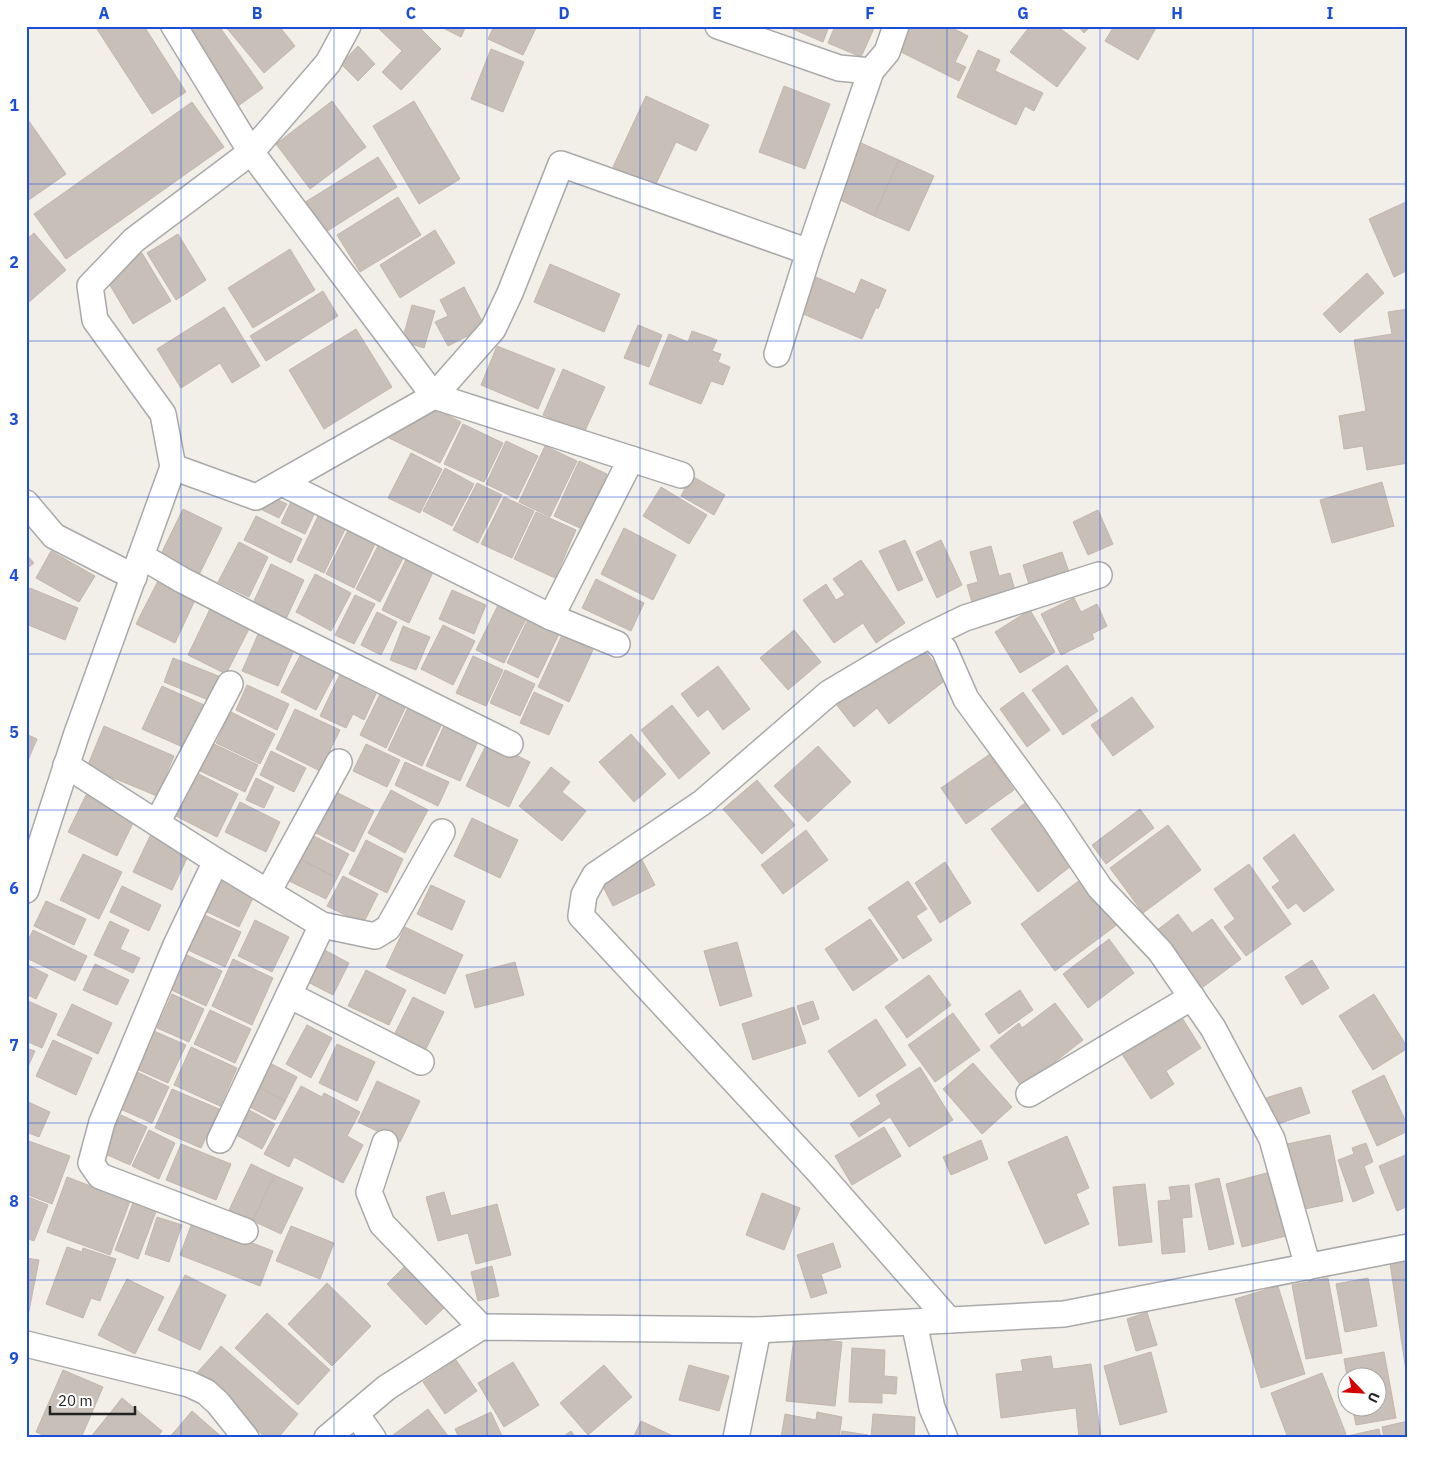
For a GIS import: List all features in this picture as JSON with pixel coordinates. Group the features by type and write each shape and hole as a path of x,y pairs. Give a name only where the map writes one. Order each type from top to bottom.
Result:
{"street":[{"path":"174,26 251,152 434,396 681,475"},
{"path":"26,890 66,765 173,467 163,414 96,320 90,286 134,240 251,152 328,63 348,26"},
{"path":"718,26 838,68 871,71"},
{"path":"777,354 809,252 871,71 887,52 896,26"},
{"path":"173,467 256,497 434,396 493,329 510,293 561,164 809,252"},
{"path":"551,618 632,459"},
{"path":"282,482 551,618 617,644"},
{"path":"26,503 54,536 137,567 182,580 258,620 510,744"},
{"path":"949,1320 818,1171 581,916 584,895 595,875 703,802 829,693 898,652 965,618 1100,576"},
{"path":"930,635 944,649 966,699 1053,818 1100,888 1160,951 1213,1028 1272,1139 1308,1267"},
{"path":"157,823 230,684"},
{"path":"268,892 339,762"},
{"path":"66,765 216,861 322,925 375,936 388,928 442,832"},
{"path":"216,861 176,945 102,1122 91,1163 100,1176 245,1231"},
{"path":"220,1140 322,925"},
{"path":"289,995 421,1062"},
{"path":"1029,1094 1192,997"},
{"path":"384,1143 370,1192 382,1224 481,1327"},
{"path":"327,1438 386,1388 481,1327 758,1330 1064,1314 1408,1247"},
{"path":"914,1322 932,1408 945,1438"},
{"path":"736,1438 758,1330"},
{"path":"26,1344 188,1384 206,1392 218,1403 246,1438"},
{"path":"356,1414 373,1438"}],"building":[{"path":"95,26 144,26 186,92 152,114"},
{"path":"198,26 219,26 263,88 234,109 183,37"},
{"path":"225,26 279,26 295,46 264,73"},
{"path":"376,26 418,26 441,49 401,90 382,72 402,51"},
{"path":"439,26 466,26 461,37"},
{"path":"494,26 537,26 523,55 488,39"},
{"path":"786,26 829,26 823,42"},
{"path":"835,26 875,26 861,57 828,43"},
{"path":"899,26 949,26 968,36 955,62 966,67 959,81 889,46"},
{"path":"1030,26 1057,26 1086,48 1057,87 1010,52"},
{"path":"1078,26 1091,26 1084,33"},
{"path":"1114,26 1157,26 1138,60 1105,41"},
{"path":"358,46 375,64 358,81 341,64"},
{"path":"491,49 524,62 503,112 471,99"},
{"path":"978,50 1000,60 995,71 1043,93 1034,111 1025,106 1016,125 957,97"},
{"path":"784,86 830,104 805,169 759,152"},
{"path":"646,96 709,125 696,151 676,142 655,186 613,167"},
{"path":"332,101 366,147 310,189 276,144"},
{"path":"414,101 460,179 419,204 373,126"},
{"path":"192,102 224,147 66,259 34,214"},
{"path":"26,117 66,174 26,202"},
{"path":"859,142 899,160 874,216 834,197"},
{"path":"378,157 397,187 321,235 302,204"},
{"path":"899,160 934,176 909,231 874,216"},
{"path":"398,197 421,235 360,272 337,235"},
{"path":"1408,201 1408,270 1394,277 1369,219"},
{"path":"435,230 455,263 400,298 380,265"},
{"path":"34,233 66,270 29,302 26,299 26,240"},
{"path":"178,234 206,280 176,300 147,253"},
{"path":"290,249 315,290 253,328 228,288"},
{"path":"142,253 171,301 133,324 105,277"},
{"path":"550,264 620,294 604,332 534,302"},
{"path":"1367,273 1384,293 1340,333 1323,314"},
{"path":"816,277 855,294 861,279 886,290 878,309 876,307 862,339 801,313"},
{"path":"464,287 485,327 448,346 435,322 448,316 440,300"},
{"path":"323,291 338,316 266,361 250,336"},
{"path":"412,305 435,311 424,348 402,341"},
{"path":"224,307 260,366 232,383 220,363 181,388 157,349"},
{"path":"1408,309 1408,463 1367,470 1363,446 1344,449 1339,416 1366,411 1354,340 1392,334 1388,312"},
{"path":"638,325 662,335 649,367 624,358"},
{"path":"356,329 392,387 324,429 289,370"},
{"path":"692,331 717,340 712,351 721,354 718,362 730,367 723,385 711,381 701,404 649,384 669,334 688,342"},
{"path":"497,346 555,369 538,409 481,385"},
{"path":"563,369 605,387 584,433 543,415"},
{"path":"434,408 461,422 440,463 385,436"},
{"path":"463,424 503,443 484,482 444,464"},
{"path":"506,441 538,456 517,499 486,484"},
{"path":"545,446 577,461 550,517 519,502"},
{"path":"411,453 442,469 420,513 388,498"},
{"path":"579,461 607,474 582,529 554,516"},
{"path":"445,468 474,484 452,526 423,511"},
{"path":"692,476 725,495 714,515 681,496"},
{"path":"1382,482 1394,526 1332,543 1320,500"},
{"path":"477,483 502,495 478,543 453,530"},
{"path":"661,487 707,515 689,544 643,516"},
{"path":"265,494 287,504 279,518 258,508"},
{"path":"293,497 317,508 305,534 281,523"},
{"path":"504,497 534,511 512,558 481,544"},
{"path":"322,508 349,521 324,573 297,560"},
{"path":"183,509 222,528 199,575 160,556"},
{"path":"1098,510 1113,544 1088,555 1073,522"},
{"path":"536,512 576,530 555,578 514,559"},
{"path":"256,516 302,539 291,563 244,540"},
{"path":"352,522 379,536 354,588 326,574"},
{"path":"624,528 676,555 653,600 601,574"},
{"path":"383,536 408,549 380,602 356,589"},
{"path":"905,540 923,580 898,591 879,551"},
{"path":"941,540 962,585 937,598 916,552"},
{"path":"239,542 268,557 249,597 218,582"},
{"path":"991,546 999,576 1010,573 1017,597 974,609 967,585 978,582 970,552"},
{"path":"51,551 95,576 79,602 36,578"},
{"path":"1062,552 1071,578 1031,591 1023,565"},
{"path":"409,553 436,566 409,623 382,610"},
{"path":"26,554 34,563 26,569"},
{"path":"861,560 905,623 876,643 863,623 834,643 803,600 826,584 836,600 845,595 833,579"},
{"path":"271,564 304,580 286,619 253,603"},
{"path":"315,574 351,593 331,631 296,612"},
{"path":"596,579 644,603 631,631 582,608"},
{"path":"158,581 195,600 175,643 136,624"},
{"path":"30,588 78,608 65,640 26,624 26,597"},
{"path":"452,590 486,605 474,634 439,619"},
{"path":"355,595 375,604 354,644 335,635"},
{"path":"1074,598 1081,612 1097,604 1107,626 1092,634 1094,639 1061,655 1041,614"},
{"path":"501,599 529,613 504,663 476,650"},
{"path":"210,609 249,629 226,674 188,655"},
{"path":"1030,610 1055,652 1020,673 995,632"},
{"path":"377,612 397,622 381,655 361,645"},
{"path":"528,619 559,634 538,678 507,663"},
{"path":"443,625 475,641 453,685 421,669"},
{"path":"403,626 430,637 416,670 390,660"},
{"path":"794,630 821,662 788,690 760,658"},
{"path":"259,632 295,648 278,686 242,671"},
{"path":"562,635 593,650 569,702 538,687"},
{"path":"921,646 947,679 889,724 877,708 854,727 836,704 888,664"},
{"path":"303,650 338,668 316,710 281,692"},
{"path":"473,656 503,670 486,706 456,693"},
{"path":"173,658 221,677 211,701 164,682"},
{"path":"1067,665 1098,711 1063,735 1032,690"},
{"path":"718,666 750,709 723,730 708,709 698,717 681,694"},
{"path":"342,670 368,682 365,689 376,694 364,720 353,714 346,728 320,716"},
{"path":"505,670 535,684 520,716 490,703"},
{"path":"247,685 289,704 277,730 236,710"},
{"path":"162,686 204,705 185,748 142,729"},
{"path":"384,686 410,698 386,748 360,735"},
{"path":"534,692 563,705 549,735 520,723"},
{"path":"1023,692 1050,730 1027,747 1000,709"},
{"path":"1132,697 1154,727 1113,756 1091,725"},
{"path":"412,699 446,715 422,766 388,750"},
{"path":"672,705 710,753 679,779 641,730"},
{"path":"295,709 340,730 320,771 276,749"},
{"path":"231,712 275,734 260,764 216,743"},
{"path":"447,719 481,735 460,781 426,766"},
{"path":"104,726 174,756 157,796 87,767"},
{"path":"26,734 37,739 26,765"},
{"path":"631,734 666,774 634,802 599,762"},
{"path":"488,741 530,762 509,807 466,786"},
{"path":"214,744 258,765 245,792 200,771"},
{"path":"366,744 400,760 387,787 353,771"},
{"path":"818,746 851,782 808,822 774,786"},
{"path":"271,751 306,768 294,792 260,775"},
{"path":"990,754 1014,790 966,824 941,788"},
{"path":"405,762 449,782 438,806 395,785"},
{"path":"551,767 570,782 562,792 586,811 562,841 519,806"},
{"path":"197,773 238,794 217,837 176,816"},
{"path":"256,778 274,787 264,808 246,800"},
{"path":"757,780 795,825 762,854 723,809"},
{"path":"330,789 374,811 354,852 310,830"},
{"path":"391,790 428,810 405,853 368,833"},
{"path":"86,795 135,819 117,856 68,832"},
{"path":"1029,800 1076,862 1038,892 991,829"},
{"path":"240,802 280,822 266,852 225,832"},
{"path":"1140,809 1154,828 1106,864 1092,845"},
{"path":"472,818 518,840 500,878 454,856"},
{"path":"1168,825 1201,870 1143,913 1110,868"},
{"path":"806,830 828,860 783,894 761,865"},
{"path":"306,832 349,854 337,878 294,856"},
{"path":"151,834 190,852 172,890 133,872"},
{"path":"1294,834 1334,890 1304,912 1296,903 1288,909 1272,887 1280,881 1263,858"},
{"path":"366,840 403,859 387,893 349,874"},
{"path":"83,854 122,872 99,919 60,900"},
{"path":"294,856 337,878 326,899 283,878"},
{"path":"641,858 655,885 613,906 599,879"},
{"path":"945,862 971,903 940,923 915,883"},
{"path":"1249,864 1291,924 1246,956 1224,927 1235,919 1214,889"},
{"path":"218,874 256,892 239,927 201,909"},
{"path":"343,876 378,894 363,924 327,906"},
{"path":"1084,877 1118,924 1055,971 1021,924"},
{"path":"908,881 927,909 916,916 932,940 903,959 868,908"},
{"path":"431,885 465,901 452,930 417,914"},
{"path":"122,886 161,905 149,931 110,912"},
{"path":"46,901 86,919 74,945 34,926"},
{"path":"196,911 241,932 225,967 179,946"},
{"path":"1178,914 1192,933 1212,919 1241,959 1199,990 1156,931"},
{"path":"870,919 898,960 853,991 825,949"},
{"path":"255,920 289,937 272,972 238,956"},
{"path":"110,921 129,930 120,949 140,958 133,973 94,955"},
{"path":"405,927 463,955 445,994 386,967"},
{"path":"33,930 87,956 75,981 26,958 26,945"},
{"path":"1109,939 1134,973 1088,1008 1063,974"},
{"path":"737,942 752,996 720,1006 704,951"},
{"path":"319,947 349,963 333,995 302,979"},
{"path":"180,952 222,971 206,1006 165,987"},
{"path":"233,959 273,978 252,1025 212,1006"},
{"path":"1312,960 1329,988 1302,1005 1285,977"},
{"path":"515,962 524,995 475,1008 466,975"},
{"path":"26,964 48,975 36,999 26,994"},
{"path":"95,964 129,980 117,1005 83,990"},
{"path":"366,970 406,990 389,1025 348,1006"},
{"path":"929,975 951,1005 907,1038 885,1007"},
{"path":"1020,990 1033,1010 999,1034 985,1014"},
{"path":"172,994 204,1009 189,1042 157,1028"},
{"path":"1374,994 1408,1048 1373,1070 1339,1016"},
{"path":"413,997 444,1012 424,1053 393,1037"},
{"path":"26,1000 57,1014 42,1048 26,1041"},
{"path":"813,1001 819,1019 803,1025 797,1006"},
{"path":"1055,1003 1083,1040 1051,1065 1055,1070 1026,1092 990,1046 1019,1023 1022,1028"},
{"path":"72,1004 112,1023 98,1054 57,1035"},
{"path":"794,1007 806,1043 753,1060 742,1024"},
{"path":"210,1010 251,1029 235,1063 194,1044"},
{"path":"953,1013 980,1050 935,1082 908,1045"},
{"path":"1179,1013 1201,1048 1166,1071 1174,1084 1151,1099 1120,1051"},
{"path":"876,1019 906,1065 859,1097 828,1051"},
{"path":"307,1025 332,1038 311,1078 286,1064"},
{"path":"147,1028 186,1045 168,1083 130,1066"},
{"path":"53,1040 92,1058 76,1095 36,1076"},
{"path":"337,1044 375,1062 357,1101 319,1083"},
{"path":"191,1047 237,1068 220,1106 174,1085"},
{"path":"26,1048 35,1051 26,1071"},
{"path":"264,1060 297,1077 285,1101 252,1084"},
{"path":"973,1063 1012,1107 982,1134 943,1089"},
{"path":"920,1067 953,1120 909,1147 890,1117 859,1137 850,1124 881,1104 876,1095"},
{"path":"135,1071 169,1087 152,1123 118,1108"},
{"path":"1384,1075 1408,1126 1408,1131 1377,1146 1352,1091"},
{"path":"377,1081 420,1101 400,1142 358,1122"},
{"path":"252,1084 285,1101 275,1120 242,1103"},
{"path":"301,1086 322,1097 324,1093 360,1112 347,1136 363,1145 343,1183 294,1157 289,1167 264,1154"},
{"path":"1301,1087 1310,1113 1275,1125 1266,1098"},
{"path":"172,1089 219,1109 201,1148 155,1128"},
{"path":"26,1101 50,1112 39,1137 26,1132"},
{"path":"242,1106 275,1124 262,1149 229,1131"},
{"path":"121,1115 147,1127 130,1165 103,1153"},
{"path":"884,1127 901,1156 852,1185 835,1156"},
{"path":"149,1130 175,1143 159,1179 132,1166"},
{"path":"1330,1135 1343,1201 1300,1210 1287,1144"},
{"path":"1067,1136 1089,1188 1076,1194 1089,1224 1045,1244 1008,1162"},
{"path":"26,1140 70,1156 52,1204 26,1194"},
{"path":"981,1140 988,1159 951,1175 943,1157"},
{"path":"1366,1143 1373,1162 1364,1166 1374,1193 1353,1202 1338,1160 1354,1154 1352,1148"},
{"path":"181,1144 231,1164 216,1200 166,1180"},
{"path":"1408,1154 1408,1206 1397,1211 1379,1166"},
{"path":"251,1164 274,1175 253,1221 229,1210"},
{"path":"1270,1172 1286,1236 1242,1247 1226,1184"},
{"path":"274,1175 303,1188 281,1234 253,1221"},
{"path":"67,1177 130,1201 110,1255 47,1232"},
{"path":"1219,1178 1234,1244 1209,1250 1195,1184"},
{"path":"1145,1184 1152,1242 1119,1246 1113,1187"},
{"path":"1189,1185 1192,1217 1182,1218 1185,1252 1162,1254 1158,1201 1171,1200 1169,1187"},
{"path":"444,1192 451,1216 497,1204 511,1255 476,1264 468,1233 438,1241 426,1197"},
{"path":"762,1193 800,1208 784,1250 746,1235"},
{"path":"26,1196 48,1205 34,1241 26,1238"},
{"path":"134,1200 157,1209 138,1259 115,1250"},
{"path":"157,1217 182,1225 169,1262 145,1254"},
{"path":"193,1220 273,1251 260,1286 180,1255"},
{"path":"291,1226 334,1243 320,1279 276,1261"},
{"path":"833,1243 841,1267 821,1274 827,1293 811,1298 797,1255"},
{"path":"67,1247 82,1252 83,1248 116,1259 100,1301 91,1298 83,1318 46,1304"},
{"path":"26,1258 39,1260 28,1316 26,1316"},
{"path":"1408,1260 1408,1385 1390,1263"},
{"path":"408,1263 448,1304 426,1325 387,1284"},
{"path":"492,1266 499,1296 478,1301 471,1272"},
{"path":"185,1275 226,1295 200,1350 158,1330"},
{"path":"1328,1278 1342,1353 1306,1359 1292,1285"},
{"path":"1368,1278 1377,1326 1345,1332 1336,1284"},
{"path":"127,1279 164,1297 135,1354 98,1335"},
{"path":"327,1283 371,1326 332,1366 288,1324"},
{"path":"1278,1286 1305,1374 1261,1388 1235,1299"},
{"path":"1147,1312 1157,1345 1136,1351 1127,1319"},
{"path":"267,1313 330,1370 298,1405 235,1348"},
{"path":"794,1337 842,1342 835,1406 786,1401"},
{"path":"221,1346 298,1414 278,1438 266,1438 195,1375"},
{"path":"852,1348 885,1350 884,1376 897,1377 896,1394 882,1393 882,1403 849,1402"},
{"path":"1151,1352 1167,1412 1120,1425 1104,1366"},
{"path":"1384,1352 1396,1418 1356,1425 1354,1416 1386,1416 1386,1366 1345,1366 1344,1359"},
{"path":"1051,1356 1053,1369 1091,1364 1101,1438 1079,1438 1076,1408 1001,1418 996,1374 1023,1371 1021,1360"},
{"path":"456,1360 477,1391 445,1414 423,1382"},
{"path":"513,1362 539,1405 504,1427 478,1383"},
{"path":"604,1365 632,1397 588,1435 560,1403"},
{"path":"689,1365 729,1376 719,1411 679,1400"},
{"path":"63,1370 103,1387 81,1438 50,1438 36,1432"},
{"path":"1322,1373 1336,1409 1336,1416 1339,1416 1346,1434 1337,1438 1288,1438 1271,1393"},
{"path":"122,1398 162,1431 157,1438 90,1438"},
{"path":"428,1409 448,1436 446,1438 389,1438"},
{"path":"192,1411 223,1438 169,1438"},
{"path":"491,1412 503,1438 459,1438 455,1429"},
{"path":"817,1412 842,1417 839,1438 781,1438 785,1414 816,1420"},
{"path":"873,1414 915,1417 914,1438 871,1438"},
{"path":"641,1421 675,1437 675,1438 633,1438"},
{"path":"1408,1421 1408,1438 1384,1438 1382,1427"},
{"path":"1379,1429 1381,1438 1347,1438 1347,1436"},
{"path":"571,1431 576,1438 561,1438"},
{"path":"842,1431 868,1435 867,1438 840,1438"}]}
